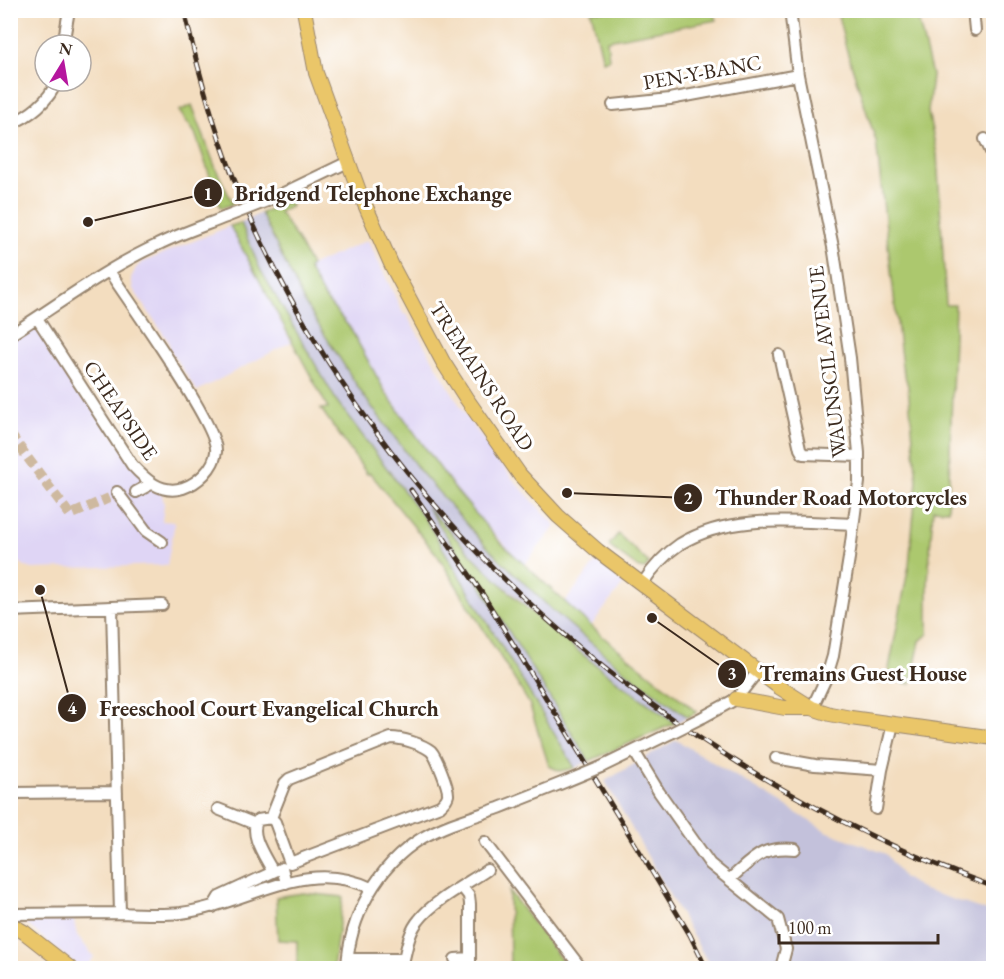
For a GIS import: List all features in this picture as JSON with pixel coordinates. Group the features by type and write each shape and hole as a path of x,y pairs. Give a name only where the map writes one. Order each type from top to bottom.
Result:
{"main road":[{"name":"TREMAINS ROAD","path":"304,10 316,73 348,162 388,257 417,317 461,390 520,475 558,516 598,551 793,697 812,708"},
{"path":"736,699 785,708 812,708 830,714 993,738"},
{"path":"10,915 21,924 24,932"},
{"path":"10,924 24,932 70,969"}],"street":[{"path":"65,33 69,10"},
{"name":"WAUNSCIL AVENUE","path":"789,10 798,75 834,252 850,358 859,456 859,482 833,656 827,676 812,708"},
{"path":"974,10 975,30"},
{"name":"PEN-Y-BANC","path":"613,105 670,99 798,75"},
{"path":"10,124 41,105 50,93"},
{"path":"986,139 993,158"},
{"path":"10,334 108,271 158,244 267,201 348,162"},
{"name":"CHEAPSIDE","path":"37,318 132,465 151,484 167,488 182,488 195,481 211,466 216,452 216,441 201,409 108,271"},
{"path":"779,355 804,454 859,456"},
{"path":"136,492 151,484"},
{"path":"117,494 147,531 162,542"},
{"path":"642,584 652,569 678,545 716,530 749,523 769,522 853,524"},
{"path":"10,611 162,605"},
{"path":"112,608 120,913"},
{"path":"487,870 430,909 418,920 408,941 404,964 347,964 356,925 371,888 384,871 415,842 447,826 601,768 736,699 758,671"},
{"path":"876,809 893,724"},
{"path":"213,907 219,897 281,868 440,806 447,798 449,791 436,758 430,751 402,739 391,738 289,779 285,783 270,818"},
{"path":"634,751 659,792 710,864 778,918 786,949 782,969"},
{"path":"776,758 815,765 882,770"},
{"path":"10,793 117,792"},
{"path":"218,808 255,824"},
{"path":"281,868 254,833 255,824 261,818 270,818 278,827 281,868 286,883"},
{"path":"485,842 581,969"},
{"path":"730,879 761,852 780,848 795,849"},
{"path":"10,915 162,914 213,907 286,883 318,876 335,876 354,880 371,888"},
{"path":"455,958 470,963 470,904 469,896 462,887"}],"shaded area":[{"path":"261,213 305,304 420,471 485,545 551,609 621,668 688,717 675,723 613,678 491,574 430,510 481,586 589,761 575,768 427,522 336,400 291,325 260,269 241,223"},
{"path":"230,226 291,342 197,391 170,350 169,342 133,289 131,278 141,263"},
{"path":"368,240 404,315 406,314 468,419 512,478 556,526 524,565 470,508 413,431 371,368 350,328 324,297 308,267"},
{"path":"36,325 121,446 162,495 164,504 162,521 175,522 167,565 32,569 13,557 10,551 10,338 29,326"},
{"path":"596,562 624,583 591,626 565,602"},
{"path":"676,740 826,831 886,854 904,878 924,890 993,913 993,968 711,968 605,781"},
{"path":"73,916 77,935 94,957 85,968 80,968 24,922 28,917"}],"green space":[{"path":"591,11 713,11 717,20 607,40 609,59 603,61"},
{"path":"837,11 916,11 932,75 928,112 937,154 946,305 955,305 948,510 933,509 928,581 928,634 920,641 911,684 887,679 909,565 917,481 908,386 902,366 876,141 846,48"},
{"path":"192,105 216,169 233,204 221,208 195,133 179,111"},
{"path":"289,201 291,206 279,212 297,239 311,266 308,268 324,297 350,328 386,393 455,489 498,540 602,636 697,712 688,717 621,668 551,609 485,545 420,471 363,395 305,304 261,213"},
{"path":"241,223 260,269 336,400 427,522 575,768 560,771 549,766 529,703 438,556 370,473 367,474 321,409 328,408 230,226"},
{"path":"427,507 511,594 603,670 675,723 589,761 481,586"},
{"path":"618,534 649,563 645,569 639,568 610,547 609,545"},
{"path":"509,891 563,962 553,968 510,968"},
{"path":"303,893 343,897 333,968 297,968 297,941 278,940 276,897"}],"tunnel":[{"path":"10,434 70,515 109,498"}],"railway":[{"path":"184,10 209,107 225,155 243,201 302,318 373,427 455,528 548,620 650,703 759,775 874,837 994,887"},
{"path":"411,490 482,593 690,935 706,968"}],"place":[{"name":"Bridgend Telephone Exchange","path":"88,222"},
{"name":"Thunder Road Motorcycles","path":"567,493"},
{"name":"Freeschool Court Evangelical Church","path":"40,590"},
{"name":"Tremains Guest House","path":"652,618"}]}
